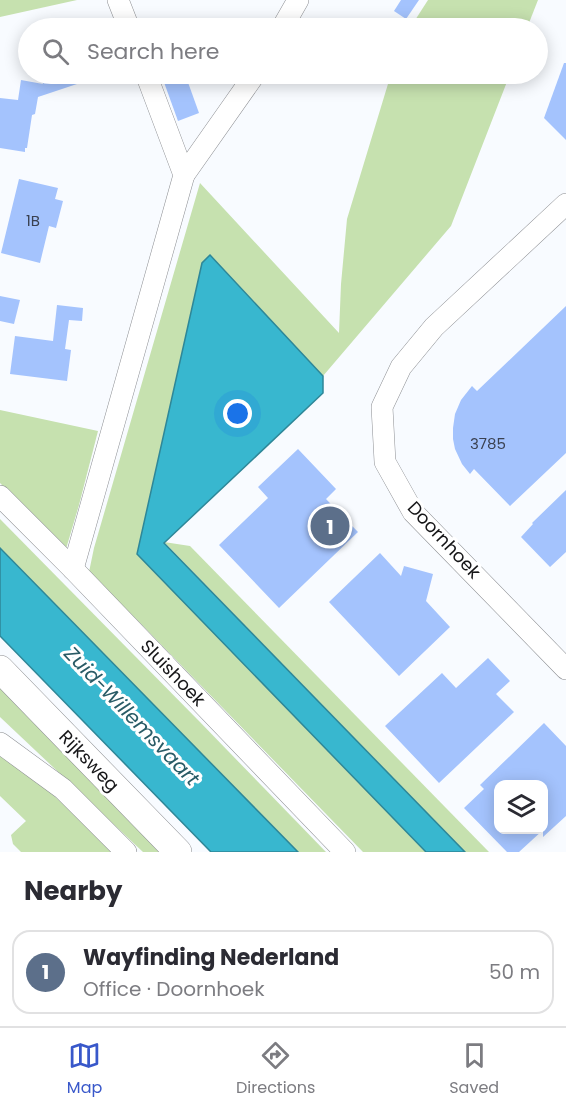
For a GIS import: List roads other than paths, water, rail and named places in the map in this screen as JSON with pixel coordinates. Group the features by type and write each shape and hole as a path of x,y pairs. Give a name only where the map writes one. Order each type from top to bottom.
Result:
{"main road":[{"name":"Rijksweg","path":"0,669 178,852"}],"street":[{"path":"118,0 125,18"},
{"path":"288,18 298,0"},
{"path":"150,84 184,175"},
{"path":"73,569 184,175 248,84"},
{"name":"Doornhoek","path":"566,204 434,327 401,367 382,407 385,462 413,512 566,669"},
{"name":"Sluishoek","path":"0,496 345,852"},
{"name":"Rijksweg","path":"0,743 63,789 126,852"}],"water":[{"path":"210,255 323,376 323,393 164,543 465,852 426,852 137,554 202,263"},
{"name":"Zuid-Willemsvaart","path":"0,548 298,852 211,852 0,636"}],"place":[{"name":"Wayfinding Nederland","path":"330,526"}]}
